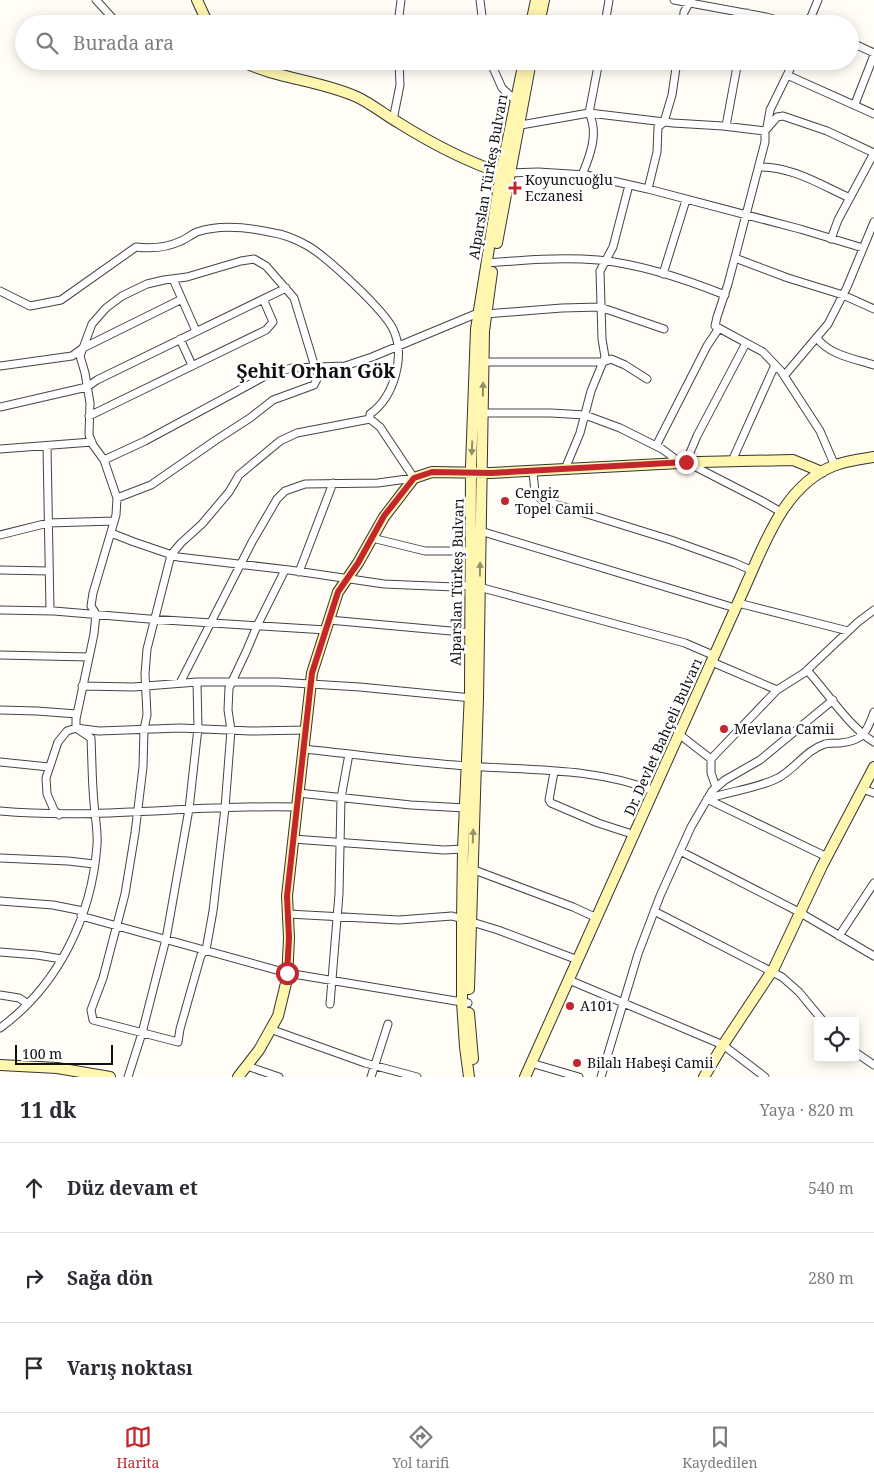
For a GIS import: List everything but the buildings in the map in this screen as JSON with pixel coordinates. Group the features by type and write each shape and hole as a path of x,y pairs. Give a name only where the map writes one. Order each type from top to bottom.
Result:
{"main road":[{"path":"197,0 204,15"},
{"path":"533,15 536,0"},
{"path":"541,15 544,0"},
{"path":"265,70 333,88 358,98 434,143 480,166 505,173"},
{"name":"Alparslan Türkeş Bulvarı","path":"515,126 516,101 522,70"},
{"name":"Alparslan Türkeş Bulvarı","path":"477,473 483,413 484,362 482,313 505,173 529,70"},
{"name":"Alparslan Türkeş Bulvarı","path":"469,1077 464,1040 477,473 476,329 482,313"},
{"name":"Dr. Devlet Bahçeli Bulvarı","path":"525,1077 680,735 752,570 781,512 793,495 822,472 835,466 874,457"},
{"path":"238,1077 259,1050 278,1016 287,973 289,938 287,896 312,673 338,592 358,563 384,516 414,478 432,472 477,473 792,460 822,472"},
{"name":"Alparslan Türkeş Bulvarı","path":"475,586 471,551 476,529"},
{"name":"Alparslan Türkeş Bulvarı","path":"468,868 463,850 465,808 471,766"},
{"path":"704,1077 771,972 827,857 874,768"},
{"name":"Alparslan Türkeş Bulvarı","path":"465,1002 476,1077"},
{"path":"0,1065 51,1067 110,1077"}],"street":[{"path":"96,0 110,15"},
{"path":"399,15 401,0"},
{"path":"480,0 482,15"},
{"path":"606,15 609,0"},
{"path":"674,0 691,1 755,15"},
{"path":"812,15 818,0"},
{"path":"684,15 691,1"},
{"path":"855,104 874,54 859,46"},
{"path":"393,120 400,85 399,70"},
{"path":"494,70 502,88 516,101"},
{"path":"582,175 590,156 594,135 589,113 597,70"},
{"path":"648,189 657,152 658,127 664,122 672,95 674,70"},
{"path":"726,126 736,70"},
{"path":"790,70 770,110 759,167 715,326 763,352 775,365 820,431 835,466"},
{"path":"787,75 874,114"},
{"path":"515,126 589,113 664,122 766,129"},
{"path":"766,129 777,117 783,116 827,131 874,153 831,238"},
{"path":"759,167 770,167 797,174 850,198"},
{"path":"505,173 538,172 582,175 648,189 862,248"},
{"path":"565,469 580,433 592,391 605,357 600,307 600,271 613,247 629,185"},
{"path":"663,274 686,200"},
{"path":"784,376 828,324 843,295 862,248 871,238 874,222"},
{"path":"0,291 30,306 61,300 136,247 150,249 165,248 197,232 213,228 236,227 287,236 309,246 326,260 376,307 392,328 399,345 393,384 379,408 370,414 370,419"},
{"path":"490,262 560,258 606,261 644,268 705,287 724,295"},
{"path":"735,258 788,278 843,295 874,309"},
{"path":"76,728 82,686 94,634 96,614 91,606 93,593 112,533 117,498 104,460 89,435 90,403 80,356 92,324 106,308 122,296 147,284 195,275 254,259 266,266 294,298 318,378 314,384 273,400 250,418 151,485 117,498"},
{"path":"172,279 196,331"},
{"path":"0,407 87,387 97,380 286,288"},
{"path":"0,366 72,356 83,348 182,299"},
{"path":"90,416 266,330 273,322 263,299"},
{"path":"104,460 145,441 269,374 292,368 345,366 482,313 600,307 664,329"},
{"path":"656,446 707,346 719,328"},
{"path":"817,338 821,344 841,355 874,365"},
{"path":"180,340 192,365"},
{"path":"684,463 746,343"},
{"path":"484,362 603,362 611,359 625,365 647,379"},
{"path":"732,461 775,365"},
{"path":"483,413 585,415 620,428 781,512"},
{"path":"180,684 210,622 241,565 277,499 285,491 304,484 378,483 414,478 380,427 370,419 297,433 280,441 239,475 229,492 202,524 171,555 147,649 147,715 144,729 144,767 125,894 103,978 91,1010 93,1020 178,1042 201,955 206,950 225,808 231,730 228,703 229,688 285,570"},
{"path":"0,449 92,442"},
{"path":"47,446 50,610"},
{"path":"533,471 535,493 542,500 662,537 735,562 752,570"},
{"path":"299,572 333,483"},
{"path":"0,535 48,524 114,521"},
{"path":"476,529 737,606 848,631"},
{"path":"112,533 178,557 384,584 475,586 685,644 777,690"},
{"path":"372,538 425,551 471,551"},
{"path":"0,570 49,571"},
{"path":"0,610 50,610 326,630"},
{"path":"716,787 711,773 711,759 777,690 807,670 848,631 874,610"},
{"path":"329,620 474,633"},
{"path":"0,654 88,657"},
{"path":"807,670 864,735 874,742"},
{"path":"82,686 146,686 197,682 311,683 473,698"},
{"path":"128,1077 142,1033 166,939 189,809 198,728 197,682"},
{"path":"601,1077 638,954 654,911 691,826 707,798 725,780 760,760 833,700"},
{"path":"0,710 77,714"},
{"path":"707,798 754,786 778,777 809,753 825,744 848,742 864,735 874,712"},
{"path":"59,814 54,810 47,794 46,778 58,742 67,731 76,728 99,731 198,728 305,730"},
{"path":"0,1028 33,1000 62,959 82,914 97,844 91,738 76,728"},
{"path":"680,735 711,759"},
{"path":"303,749 471,766 580,773 633,782 654,791"},
{"path":"330,1004 339,894 339,842 342,798 349,754"},
{"path":"0,762 49,767"},
{"path":"554,772 549,800 552,803 635,835"},
{"path":"862,790 874,793"},
{"path":"298,793 465,808"},
{"path":"707,798 827,857"},
{"path":"0,812 95,814 189,809 296,807"},
{"path":"293,839 463,850"},
{"path":"680,851 800,912 874,956"},
{"path":"0,858 94,864"},
{"path":"468,868 597,918"},
{"path":"839,936 874,882"},
{"path":"0,900 53,905 116,926 287,973 465,1002"},
{"path":"654,911 782,977 799,992 820,1017"},
{"path":"288,914 399,920 452,916 558,951 578,960"},
{"path":"0,952 37,954 62,959"},
{"path":"569,980 723,1045 765,1077"},
{"path":"0,995 19,998 28,1004"},
{"path":"371,1077 388,1024"},
{"path":"270,1030 375,1066 417,1077"},
{"path":"859,1055 874,1065"},
{"path":"531,1062 547,1069 579,1077"},
{"path":"247,1066 279,1077"}],"place":[{"name":"Koyuncuoğlu Eczanesi","path":"515,188"},
{"name":"Cengiz Topel Camii","path":"505,501"},
{"name":"Mevlana Camii","path":"724,729"},
{"name":"A101","path":"570,1006"},
{"name":"Bilalı Habeşi Camii","path":"577,1063"}],"district":[{"name":"Şehit Orhan Gök","path":"316,371"}],"route":[{"path":"287,973 289,938 287,896 312,673 338,592 358,563 384,516 414,478 432,472 491,473 686,462"}]}
